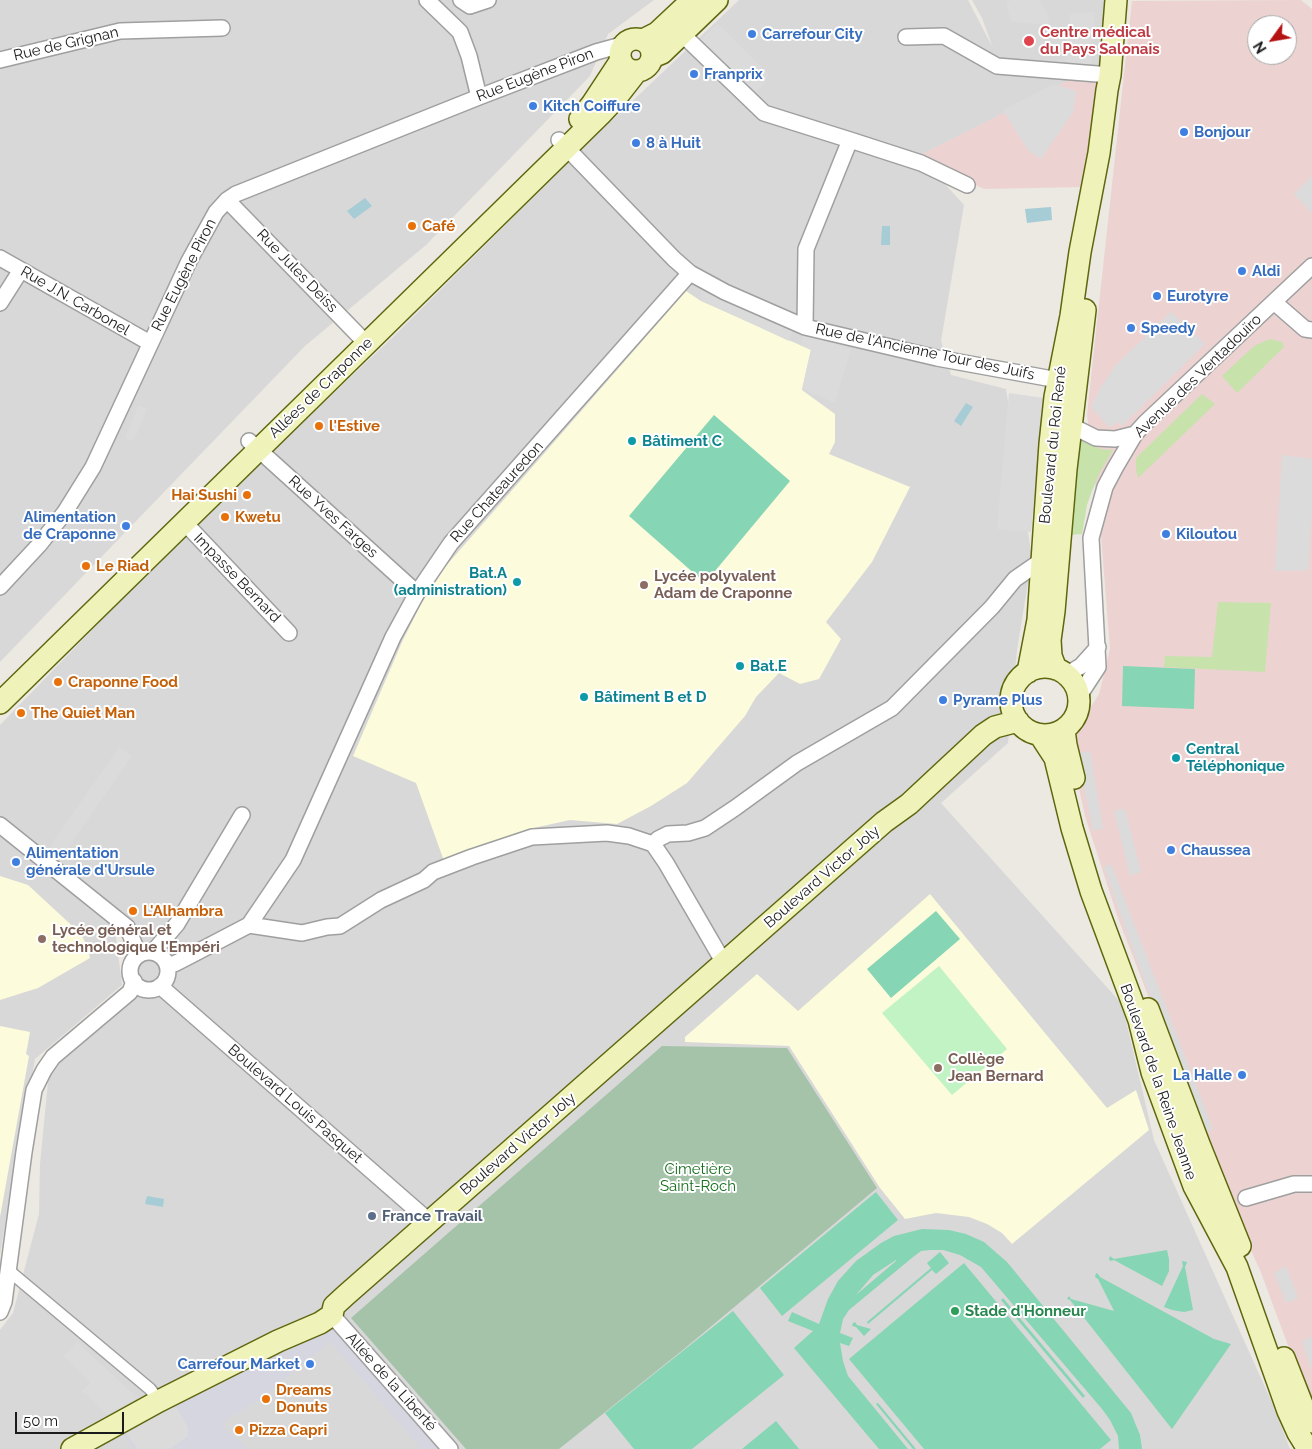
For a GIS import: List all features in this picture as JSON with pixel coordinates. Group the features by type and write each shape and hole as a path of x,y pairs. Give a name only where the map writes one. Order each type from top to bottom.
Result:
{"main road":[{"name":"Allées de Craponne","path":"0,683 254,445 563,144 616,98 636,54 657,33 694,4 717,0"},
{"name":"Boulevard du Roi René","path":"1028,672 1038,620 1050,444 1058,380 1071,316 1080,252 1093,190 1110,75 1116,0"},
{"name":"Allées de Craponne","path":"636,54 662,53 682,34 694,4"},
{"name":"Boulevard du Roi René","path":"1060,671 1051,656 1050,640 1071,422 1091,269 1093,190"},
{"name":"Allées de Craponne","path":"0,703 184,522 254,445"},
{"path":"1046,667 1060,671 1076,687 1079,696 1077,714 1072,723 1057,734 1040,735 1024,728 1015,712 1012,694 1015,685 1028,672 1037,668 1046,667"},
{"name":"Boulevard Victor Joly","path":"72,1449 159,1401 278,1341 320,1323 332,1315 334,1306 346,1295 884,822 900,794 975,726 1015,712"},
{"name":"Boulevard de la Reine Jeanne","path":"1064,730 1090,849 1102,888 1199,1144 1302,1404 1312,1422"},
{"name":"Boulevard de la Reine Jeanne","path":"1040,735 1054,758 1091,891 1139,1020 1152,1072 1194,1186 1237,1267 1288,1411 1308,1449"}],"street":[{"path":"427,0 460,32 469,56 478,97"},
{"path":"444,17 465,3 488,0"},
{"name":"Rue de Grignan","path":"0,60 120,31 222,28"},
{"path":"682,34 764,113 921,163 967,185"},
{"path":"906,37 944,36 997,66 1110,75"},
{"name":"Rue Eugène Piron","path":"0,587 65,512 93,467 189,261 216,212 227,200 244,191 478,97 596,52 636,54"},
{"path":"804,327 806,249 850,140"},
{"name":"Rue de l'Ancienne Tour des Juifs","path":"563,144 674,259 690,273 725,292 804,327 938,358 1058,380"},
{"name":"Rue Jules Deiss","path":"227,200 362,339"},
{"name":"Rue J.N. Carbonel","path":"0,258 150,343"},
{"name":"Avenue des Ventadouïro","path":"1079,696 1098,667 1090,538 1105,487 1135,434 1176,392 1312,266"},
{"path":"0,303 21,270"},
{"name":"Rue Chateauredon","path":"250,925 293,860 393,637 417,593 451,543 690,273"},
{"path":"1274,302 1305,329 1312,330"},
{"path":"1071,422 1078,429 1096,438 1115,439 1135,434"},
{"name":"Rue Yves Farges","path":"254,445 417,593"},
{"name":"Impasse Bernard","path":"184,522 290,633"},
{"path":"653,844 668,834 705,828 797,763 892,708 992,607 1015,579 1041,561"},
{"path":"1060,671 1071,672 1081,666 1098,647"},
{"path":"0,825 127,927 146,954 164,958 167,964 167,976 160,986 148,989 143,988 134,981 131,975 132,964 146,954 177,924 242,815"},
{"path":"167,964 174,964 250,925 302,933 340,926 381,900 424,880 433,872 532,837 607,833 629,836 653,844 724,963"},
{"path":"0,1312 4,1302 8,1270 6,1232 34,1090 53,1057 130,992 134,981"},
{"name":"Boulevard Louis Pasquet","path":"160,986 430,1222"},
{"path":"1246,1198 1294,1184 1312,1184"},
{"path":"8,1270 150,1389 159,1401"},
{"name":"Allée de la Liberté","path":"332,1315 450,1449"}],"shaded area":[{"path":"0,0 654,0 608,34 590,76 426,245 305,346 0,662"},
{"path":"739,0 968,0 993,48 982,18 972,0 1108,0 1103,77 923,160 964,205 941,341 951,375 1006,389 1032,558 1017,650 1008,743 941,803 1122,1004 1154,1140 1273,1405 1290,1449 0,1449 0,1330 13,1313 39,1214 40,1164 49,1072 129,1004 143,988 124,935 0,828 0,725 186,533 393,337 585,146"},
{"path":"1011,0 1039,0 1049,15 1048,25 1011,22 1006,3"},
{"path":"1301,0 1312,9 1312,1405 1306,1394 1260,1270 1227,1199 1118,918 1085,816 1069,743 1099,694 1110,649 1101,535 1087,414 1132,1"},
{"path":"1095,12 1091,66 1065,62 1070,14"},
{"path":"717,23 769,74 762,87 751,93 701,40"},
{"path":"1081,74 1103,77 1083,187 984,189 922,160 922,154"},
{"path":"1053,84 1076,91 1073,112 1041,159 1028,150 1003,110"},
{"path":"1312,176 1312,213 1294,194"},
{"path":"701,290 793,330 789,341 701,300"},
{"name":"Lycée polyvalent Adam de Craponne","path":"686,291 701,301 811,350 802,390 835,414 835,442 829,454 910,487 872,562 826,622 841,639 819,679 800,684 779,673 756,697 745,716 687,783 651,806 617,824 570,820 529,829 444,861 416,783 353,756 402,642 421,604 445,567"},
{"path":"1171,312 1205,344 1122,426 1118,422 1109,427 1091,407 1101,387 1116,365"},
{"path":"804,334 851,349 835,403 802,389 811,349 800,345"},
{"path":"1009,393 1044,398 1031,532 997,529"},
{"path":"138,406 147,409 136,436 131,441 125,438"},
{"path":"1282,455 1312,459 1312,511 1308,570 1275,571"},
{"path":"119,747 132,756 62,857 49,847"},
{"path":"1090,751 1103,828 1093,831 1077,753"},
{"path":"1125,809 1141,872 1130,876 1114,811"},
{"path":"0,836 26,855 115,929 122,985 35,1059 0,1254"},
{"path":"1111,864 1213,1129 1202,1134 1104,867"},
{"name":"Lycée général et technologique l'Empéri","path":"0,876 28,885 80,933 87,945 90,958 38,988 0,1000"},
{"name":"Collège Jean Bernard","path":"930,894 1107,1108 1136,1090 1149,1130 1012,1244 1002,1233 987,1224 969,1217 936,1213 905,1219 880,1188 789,1046 685,1042 685,1037 757,974 798,1011"},
{"path":"0,1026 30,1032 26,1054 29,1056 0,1217"},
{"path":"1286,1266 1298,1298 1286,1303 1274,1273"},
{"path":"327,1327 335,1329 441,1449 421,1449 330,1341 261,1399 225,1420 224,1426 227,1431 247,1449 170,1449 188,1436 188,1427 177,1408 173,1405 125,1431 137,1449 133,1449 120,1430"},
{"path":"1312,1337 1312,1370 1302,1341"},
{"path":"77,1342 138,1398 107,1415 82,1391 90,1382 64,1356"},
{"path":"173,1405 177,1408 188,1427 188,1436 170,1449 137,1449 125,1431"}],"green space":[{"path":"1270,339 1282,342 1284,347 1237,393 1222,376 1254,346"},
{"path":"1202,394 1215,404 1138,478 1136,458"},
{"path":"714,415 790,481 705,583 629,516"},
{"path":"1078,438 1101,449 1113,450 1100,472 1092,491 1087,505 1082,534 1069,535"},
{"path":"1218,602 1271,603 1265,672 1164,667 1165,656 1212,657"},
{"path":"1123,666 1195,669 1194,709 1122,706"},
{"path":"936,911 960,939 891,998 867,969"},
{"path":"939,966 1007,1049 952,1095 882,1013"},
{"name":"Cimetière Saint-Roch","path":"662,1046 787,1048 877,1188 684,1349 559,1449 466,1449 351,1318"},
{"path":"876,1192 898,1220 782,1316 760,1288"},
{"path":"922,1229 949,1230 966,1234 984,1242 1007,1262 1131,1413 1140,1435 1142,1449 1119,1449 1118,1436 1102,1409 981,1267 960,1255 943,1250 930,1250 921,1251 913,1257 849,1310 843,1319 840,1333 853,1338 849,1346 840,1343 848,1376 908,1449 879,1449 794,1348 813,1331 788,1321 792,1312 819,1324 828,1299 838,1281 856,1261 894,1236","holes":["896,1261 856,1295 873,1275"]},
{"path":"1167,1250 1169,1271 1162,1286 1109,1259 1110,1256 1114,1259"},
{"path":"940,1252 949,1263 936,1274 932,1270 868,1324 867,1322 931,1268 927,1263"},
{"path":"1182,1261 1187,1262 1185,1267 1193,1310 1184,1312 1164,1307 1183,1266"},
{"name":"Stade d'Honneur","path":"964,1263 1111,1440 1100,1449 924,1449 849,1359"},
{"path":"1096,1273 1100,1277 1214,1339 1231,1344 1172,1429 1070,1300 1067,1299 1069,1296 1071,1299 1114,1311 1098,1279 1095,1277"},
{"path":"1003,1298 1085,1396 1083,1398 1001,1300"},
{"path":"733,1311 784,1375 692,1449 634,1449 605,1413"},
{"path":"855,1322 857,1325 871,1329 864,1336 856,1327 852,1326"},
{"path":"878,1403 916,1449 913,1449 876,1404"},
{"path":"776,1421 799,1449 742,1449"}],"water":[{"path":"365,198 372,206 354,219 347,211"},
{"path":"1051,207 1052,220 1027,223 1025,209"},
{"path":"882,226 890,226 890,245 881,245"},
{"path":"966,403 973,407 961,426 954,421"},
{"path":"147,1196 164,1199 163,1207 145,1204"}],"place":[{"name":"Carrefour City","path":"752,34"},
{"name":"Centre médical du Pays Salonais","path":"1029,41"},
{"name":"Franprix","path":"694,74"},
{"name":"Kitch Coiffure","path":"533,106"},
{"name":"Bonjour","path":"1184,132"},
{"name":"8 à Huit","path":"636,143"},
{"name":"Café","path":"412,226"},
{"name":"Aldi","path":"1242,271"},
{"name":"Eurotyre","path":"1157,296"},
{"name":"Speedy","path":"1131,328"},
{"name":"l'Estive","path":"319,426"},
{"name":"Bâtiment C","path":"632,441"},
{"name":"Hai Sushi","path":"247,495"},
{"name":"Kwetu","path":"225,517"},
{"name":"Alimentation de Craponne","path":"126,526"},
{"name":"Kiloutou","path":"1166,534"},
{"name":"Le Riad","path":"86,566"},
{"name":"Bat.A (administration)","path":"517,582"},
{"name":"Lycée polyvalent Adam de Craponne","path":"644,585"},
{"name":"Bat.E","path":"740,666"},
{"name":"Craponne Food","path":"58,682"},
{"name":"Bâtiment B et D","path":"584,697"},
{"name":"Pyrame Plus","path":"943,700"},
{"name":"The Quiet Man","path":"21,713"},
{"name":"Central Téléphonique","path":"1176,758"},
{"name":"Chaussea","path":"1171,850"},
{"name":"Alimentation générale d'Ursule","path":"16,862"},
{"name":"L'Alhambra","path":"133,911"},
{"name":"Lycée général et technologique l'Empéri","path":"42,939"},
{"name":"Collège Jean Bernard","path":"938,1068"},
{"name":"La Halle","path":"1242,1075"},
{"name":"France Travail","path":"372,1216"},
{"name":"Stade d'Honneur","path":"955,1311"},
{"name":"Carrefour Market","path":"310,1364"},
{"name":"Dreams Donuts","path":"266,1399"},
{"name":"Pizza Capri","path":"239,1430"}]}
